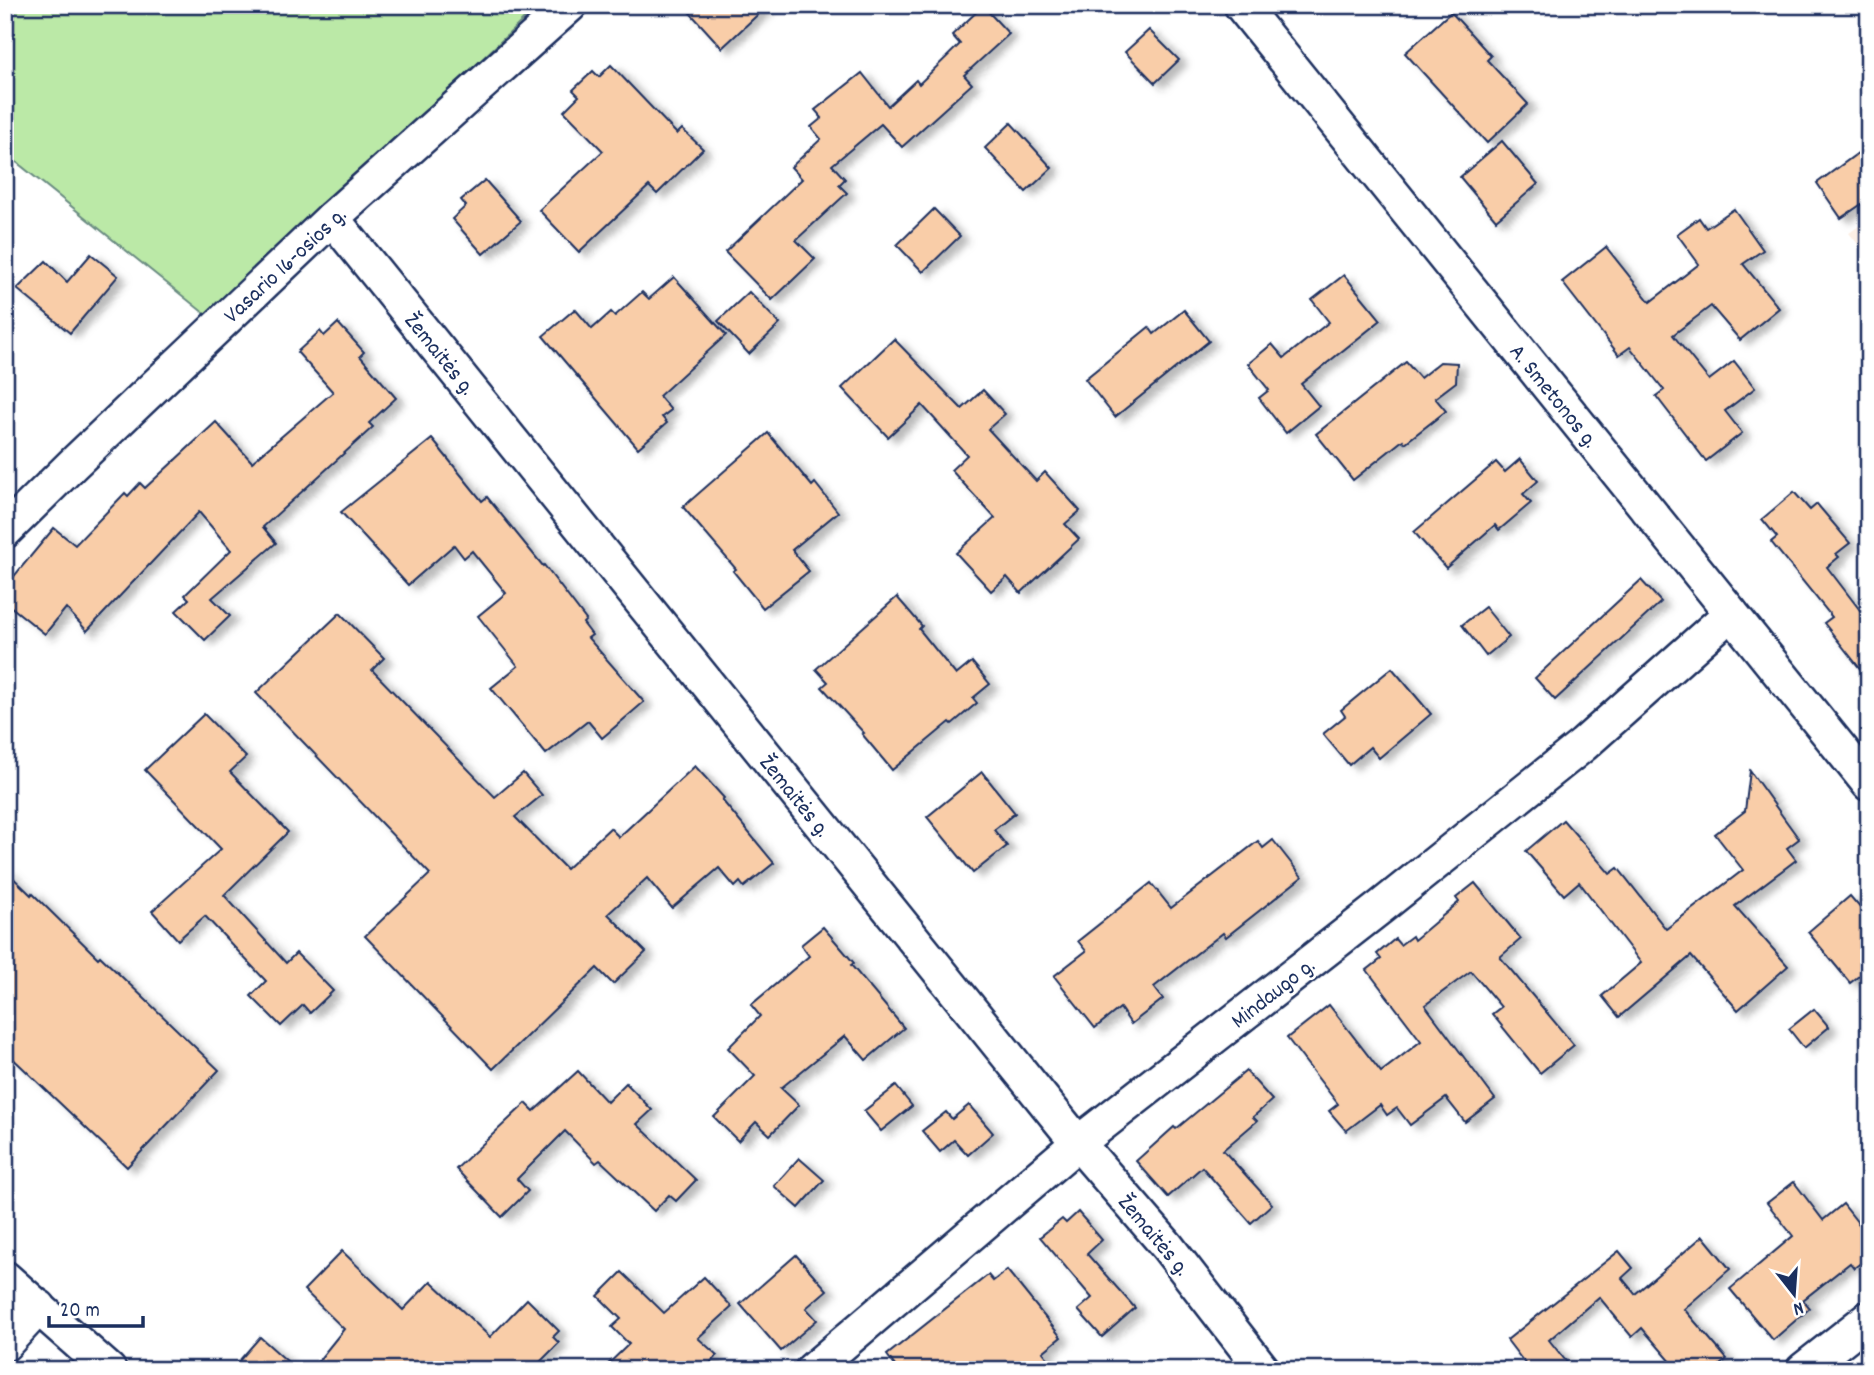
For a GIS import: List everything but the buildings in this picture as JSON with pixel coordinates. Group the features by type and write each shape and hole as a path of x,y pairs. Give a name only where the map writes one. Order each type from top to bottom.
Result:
{"street":[{"name":"Vasario 16-osios g.","path":"5,531 332,218 570,5"},
{"name":"A. Smetonos g.","path":"1241,5 1869,784"},
{"name":"Žemaitės g.","path":"332,218 1078,1143 1167,1246 1263,1370"},
{"name":"Mindaugo g.","path":"812,1370 1078,1143 1583,745 1731,613"},
{"path":"5,1278 109,1370"},
{"path":"5,1344 39,1307"},
{"path":"1803,1370 1869,1318"}],"shaded area":[{"path":"1869,219 1869,258 1849,233"}],"green space":[{"path":"5,5 539,5 210,318 15,161 5,165"}]}
